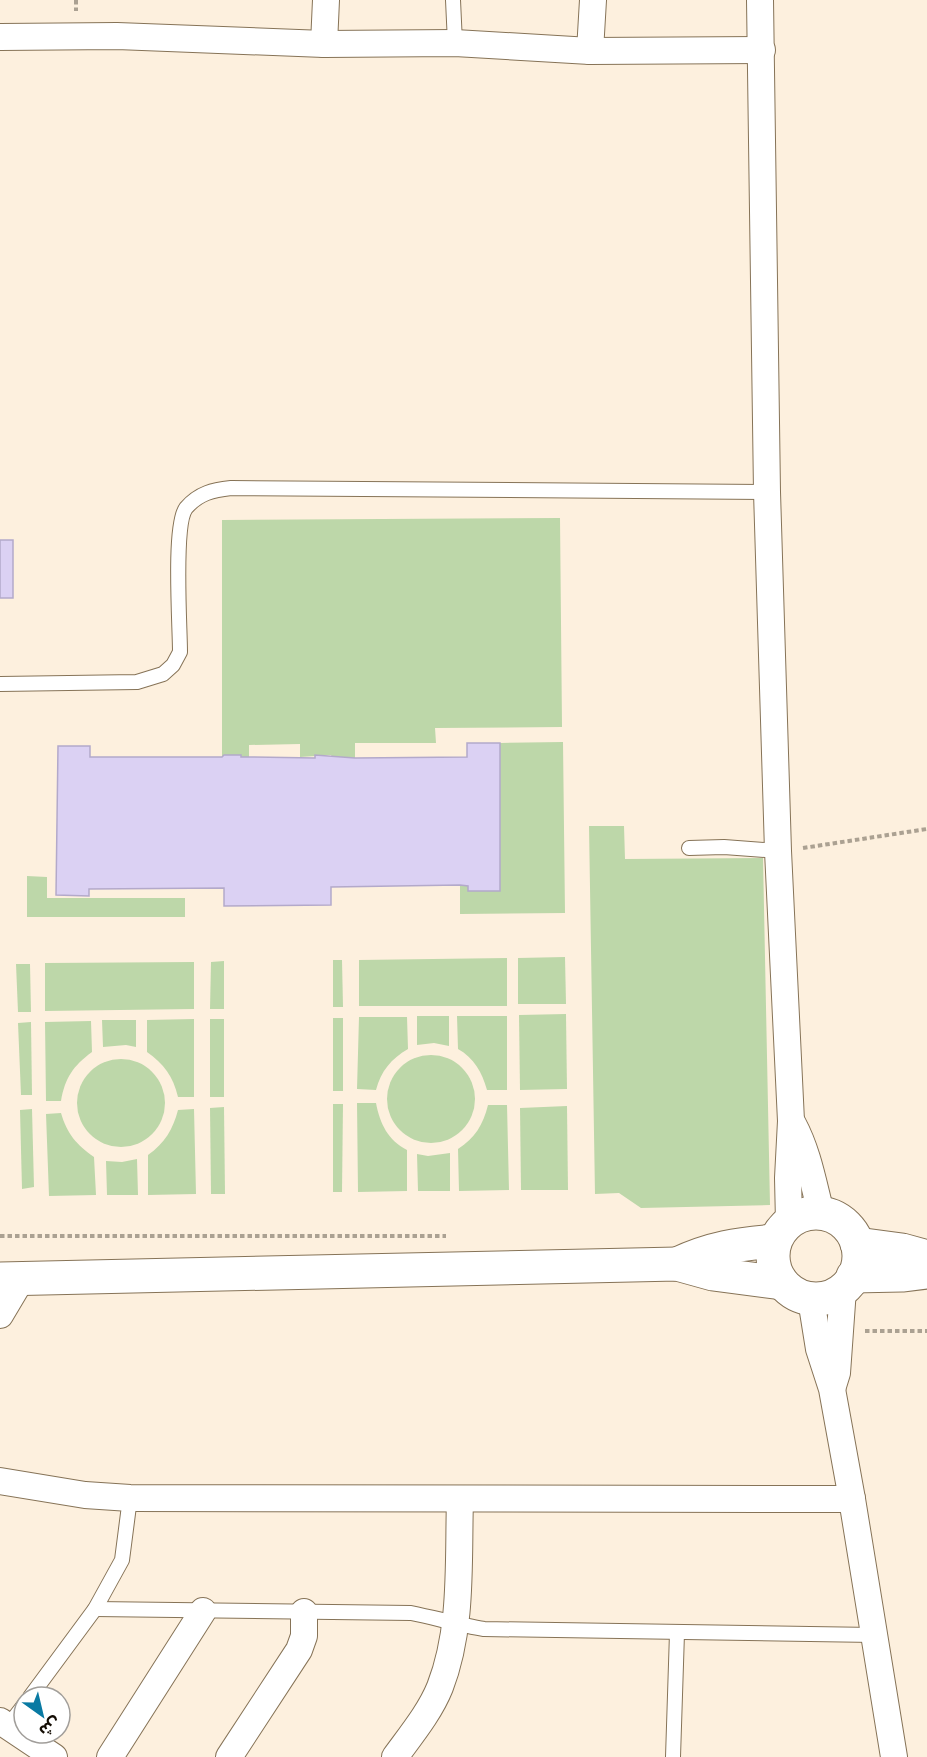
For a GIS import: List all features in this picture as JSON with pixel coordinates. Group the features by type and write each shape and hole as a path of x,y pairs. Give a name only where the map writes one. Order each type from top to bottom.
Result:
{"main road":[{"path":"677,1264 724,1246 782,1232 804,1214 821,1213 837,1218 850,1229 857,1244 859,1260 848,1283"},
{"path":"782,1232 772,1256 775,1270 782,1283 795,1294 811,1299 828,1297 848,1283 927,1272"},
{"path":"857,1244 902,1250 927,1257"},
{"path":"11,1278 677,1264 722,1276 782,1283"}],"street":[{"path":"324,44 326,0"},
{"path":"590,51 593,0"},
{"path":"760,0 766,492 778,851 791,1121 782,1232"},
{"path":"0,37 117,36 324,44 455,43 590,51 762,50"},
{"path":"791,1121 800,1137 811,1167 821,1213"},
{"path":"0,1315 11,1278"},
{"path":"832,1389 837,1373 840,1331 848,1283"},
{"path":"811,1299 819,1350 832,1389 852,1499 894,1757"},
{"path":"0,1481 85,1495 130,1498 852,1499"},
{"path":"395,1757 433,1701 449,1659 456,1624 460,1499"},
{"path":"110,1757 203,1611"},
{"path":"229,1757 299,1650 304,1636 304,1612"},
{"path":"4,1724 54,1757"}],"lane":[{"path":"453,0 455,43"},
{"path":"0,684 137,682 163,674 180,652 179,533 184,510 198,496 210,490 231,488 766,492"},
{"path":"689,848 724,847 778,851"},
{"path":"39,1685 95,1609 122,1560 130,1498"},
{"path":"95,1609 411,1613 484,1629 874,1635"},
{"path":"673,1757 677,1633"}],"path":[{"path":"778,851 927,829"},
{"path":"0,1236 451,1236"},
{"path":"840,1331 927,1331"}],"green space":[{"path":"560,518 562,727 435,728 436,743 355,743 355,758 332,757 331,755 300,757 300,744 249,745 249,757 224,755 222,757 222,520"},
{"path":"563,742 565,913 460,914 460,885 468,886 468,891 500,891 500,743"},
{"path":"589,826 624,826 625,859 763,858 770,1205 641,1208 619,1193 595,1194"},
{"path":"27,876 47,877 47,898 185,898 185,917 27,917"},
{"path":"565,957 566,1004 518,1004 518,958"},
{"path":"507,958 507,1006 359,1006 359,960"},
{"path":"333,960 342,960 343,1007 333,1007"},
{"path":"224,961 224,1009 210,1009 211,962"},
{"path":"194,962 194,1009 45,1011 45,963"},
{"path":"16,964 30,964 31,1012 18,1012"},
{"path":"566,1014 567,1089 520,1090 519,1015"},
{"path":"417,1016 449,1016 449,1046 434,1043 417,1045"},
{"path":"457,1016 507,1016 507,1090 487,1090 477,1066 458,1049"},
{"path":"359,1017 407,1017 408,1049 388,1066 376,1090 357,1089"},
{"path":"333,1018 343,1018 343,1091 333,1091"},
{"path":"194,1019 194,1097 178,1097 167,1071 147,1052 147,1020"},
{"path":"210,1019 224,1019 224,1097 210,1097"},
{"path":"102,1020 136,1020 136,1047 126,1045 103,1047"},
{"path":"91,1021 92,1052 71,1073 61,1101 46,1101 45,1022"},
{"path":"31,1022 32,1095 21,1095 18,1023"},
{"path":"431,1055 456,1062 468,1074 475,1099 468,1124 456,1136 431,1143 406,1136 394,1124 387,1099 394,1074 406,1062"},
{"path":"112,1059 130,1059 146,1066 158,1078 165,1094 165,1112 158,1128 146,1140 130,1147 112,1147 96,1140 84,1128 77,1112 77,1094 84,1078 96,1066"},
{"path":"357,1103 376,1103 386,1131 407,1150 407,1191 358,1192"},
{"path":"333,1104 343,1104 342,1192 333,1192"},
{"path":"488,1105 507,1105 509,1190 459,1191 458,1149 478,1130"},
{"path":"567,1106 568,1190 521,1190 520,1108"},
{"path":"224,1107 225,1194 211,1194 210,1108"},
{"path":"32,1109 34,1187 22,1189 20,1110"},
{"path":"194,1109 196,1194 148,1195 148,1155 168,1135 178,1110"},
{"path":"61,1113 73,1138 94,1157 96,1195 49,1196 46,1114"},
{"path":"450,1153 450,1191 418,1191 417,1154 428,1156"},
{"path":"137,1159 138,1195 107,1195 106,1161 122,1162"}],"building":[{"path":"0,540 13,540 13,598 0,598"},
{"path":"467,743 500,743 500,891 468,891 468,886 460,885 331,887 331,905 224,906 224,888 89,889 89,896 56,895 58,746 90,746 90,757 241,755 241,757 315,758 315,755 355,758 467,757"}]}
